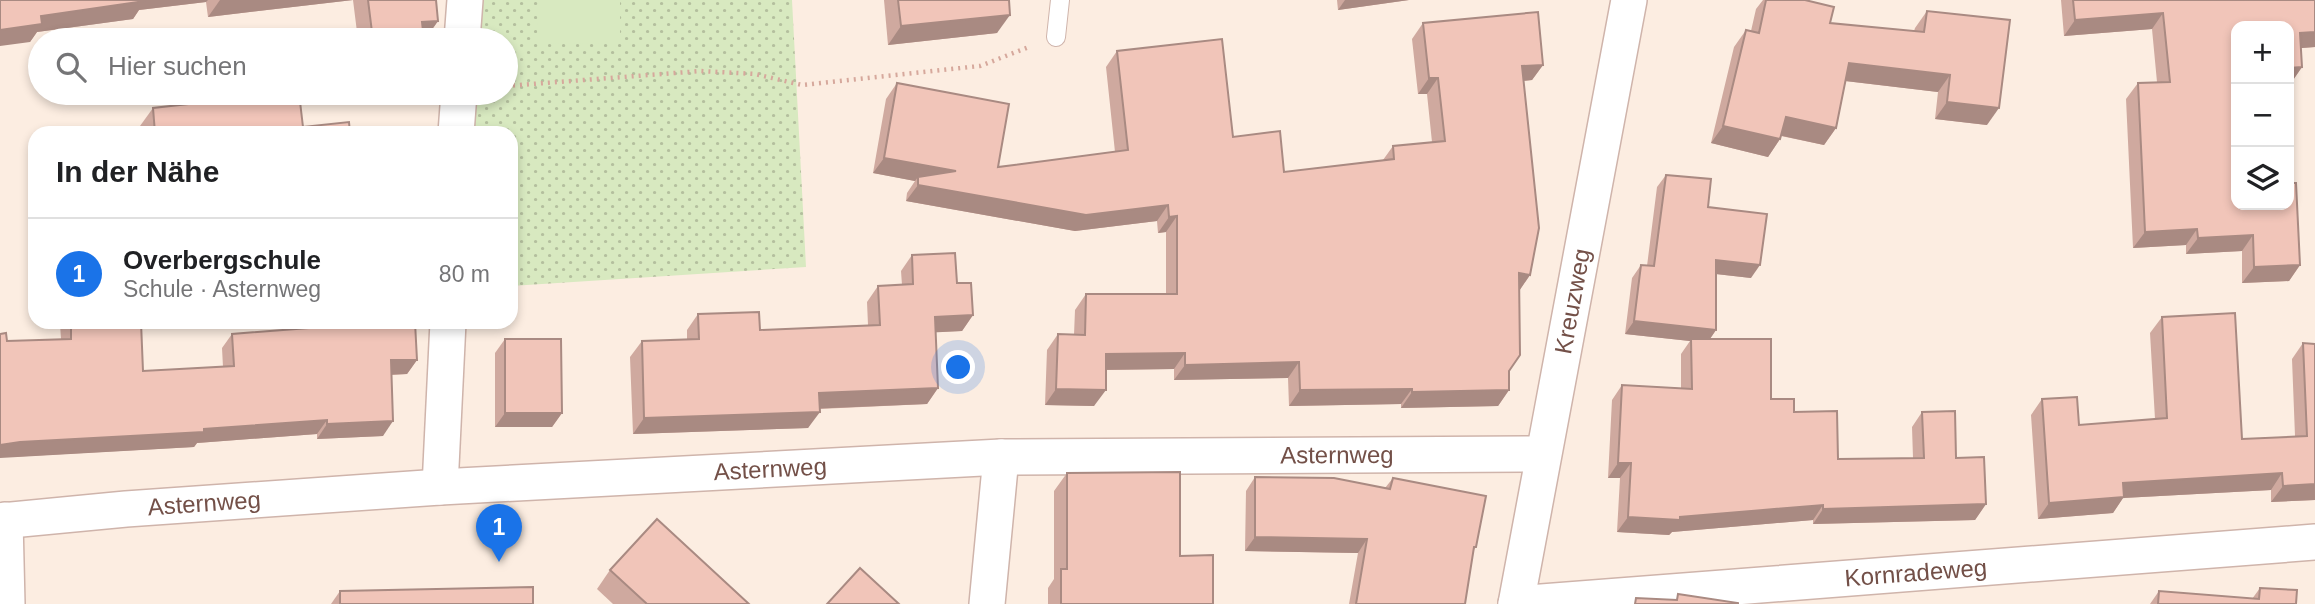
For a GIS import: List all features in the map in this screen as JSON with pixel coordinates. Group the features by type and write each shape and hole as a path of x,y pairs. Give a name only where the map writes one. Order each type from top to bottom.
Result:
{"street":[{"path":"463,28 465,0"},
{"name":"Kreuzweg","path":"1516,604 1629,0"},
{"path":"457,126 458,105"},
{"path":"440,488 448,329"},
{"name":"Asternweg","path":"2,521 140,508 440,488 1001,457 1543,454"},
{"path":"987,604 1001,457"},
{"path":"2,521 7,604"},
{"name":"Kornradeweg","path":"1516,604 2315,542"}],"lane":[{"path":"1056,37 1060,0"}],"path":[{"path":"518,85 701,71 755,74 802,85 980,66 1056,37"}],"green space":[{"path":"480,0 792,0 806,267 518,286 518,126 471,126 472,105 518,105 518,28 478,28"},
{"path":"538,0 620,0 620,44 537,43"}],"building":[{"path":"0,0 145,1 41,16 42,24 0,30"},
{"path":"368,0 436,0 438,21 422,22 423,28 372,28"},
{"path":"898,0 1009,0 1010,15 901,26"},
{"path":"1766,0 1805,0 1834,7 1830,23 1924,32 1927,11 2010,20 1999,108 1947,102 1950,75 1849,63 1836,128 1786,117 1780,139 1723,126 1746,30 1759,33"},
{"path":"2073,0 2315,0 2315,32 2300,33 2302,67 2294,68 2294,21 2231,21 2231,210 2294,210 2296,183 2300,265 2254,267 2253,235 2198,238 2197,229 2145,232 2138,83 2170,82 2163,13 2075,20"},
{"path":"1538,12 1543,65 1522,66 1539,228 1530,275 1519,273 1520,355 1509,371 1509,390 1300,390 1299,362 1185,365 1185,353 1106,354 1106,390 1056,389 1058,334 1085,335 1086,294 1177,294 1177,216 1169,217 1168,205 1086,215 918,185 918,177 956,171 884,158 897,83 1009,104 998,167 1128,150 1117,51 1222,39 1233,137 1280,131 1284,172 1394,159 1393,146 1445,141 1438,78 1429,78 1423,23"},
{"path":"180,105 300,105 303,126 154,126 153,108"},
{"path":"349,122 349,126 312,126"},
{"path":"1666,175 1711,179 1708,207 1767,214 1760,265 1716,260 1716,330 1634,321 1641,265 1654,266"},
{"path":"955,253 957,283 971,283 973,315 935,317 938,388 819,393 820,412 644,418 642,341 699,339 698,314 759,312 760,330 880,325 878,286 913,284 912,255"},
{"path":"2235,313 2242,439 2307,436 2303,343 2315,344 2315,484 2283,486 2282,473 2123,483 2124,497 2049,503 2042,399 2077,397 2079,425 2167,418 2162,317"},
{"path":"71,329 141,329 143,371 234,366 232,334 295,329 415,329 417,360 391,360 393,421 327,424 327,420 204,429 204,432 0,445 0,334 6,333 7,341 71,339"},
{"path":"505,339 561,339 562,413 505,413"},
{"path":"1691,339 1771,339 1771,399 1794,399 1794,412 1837,411 1838,459 1924,458 1922,412 1955,411 1956,458 1984,457 1986,504 1823,509 1823,505 1680,517 1680,520 1628,517 1631,463 1618,463 1622,385 1692,389"},
{"path":"1180,472 1180,556 1213,555 1213,604 1061,604 1061,569 1067,569 1067,473"},
{"path":"1255,477 1334,478 1390,489 1393,478 1486,496 1465,604 1356,604 1367,539 1255,537"},
{"path":"657,519 749,604 647,604 610,570"},
{"path":"860,568 899,604 827,604"},
{"path":"533,587 533,604 340,604 340,591"},
{"path":"2260,588 2297,590 2296,604 2158,604 2159,591 2259,599"},
{"path":"1678,594 1738,604 1635,604 1636,598 1677,600"}],"place":[{"name":"Overbergschule","path":"499,562"}]}
